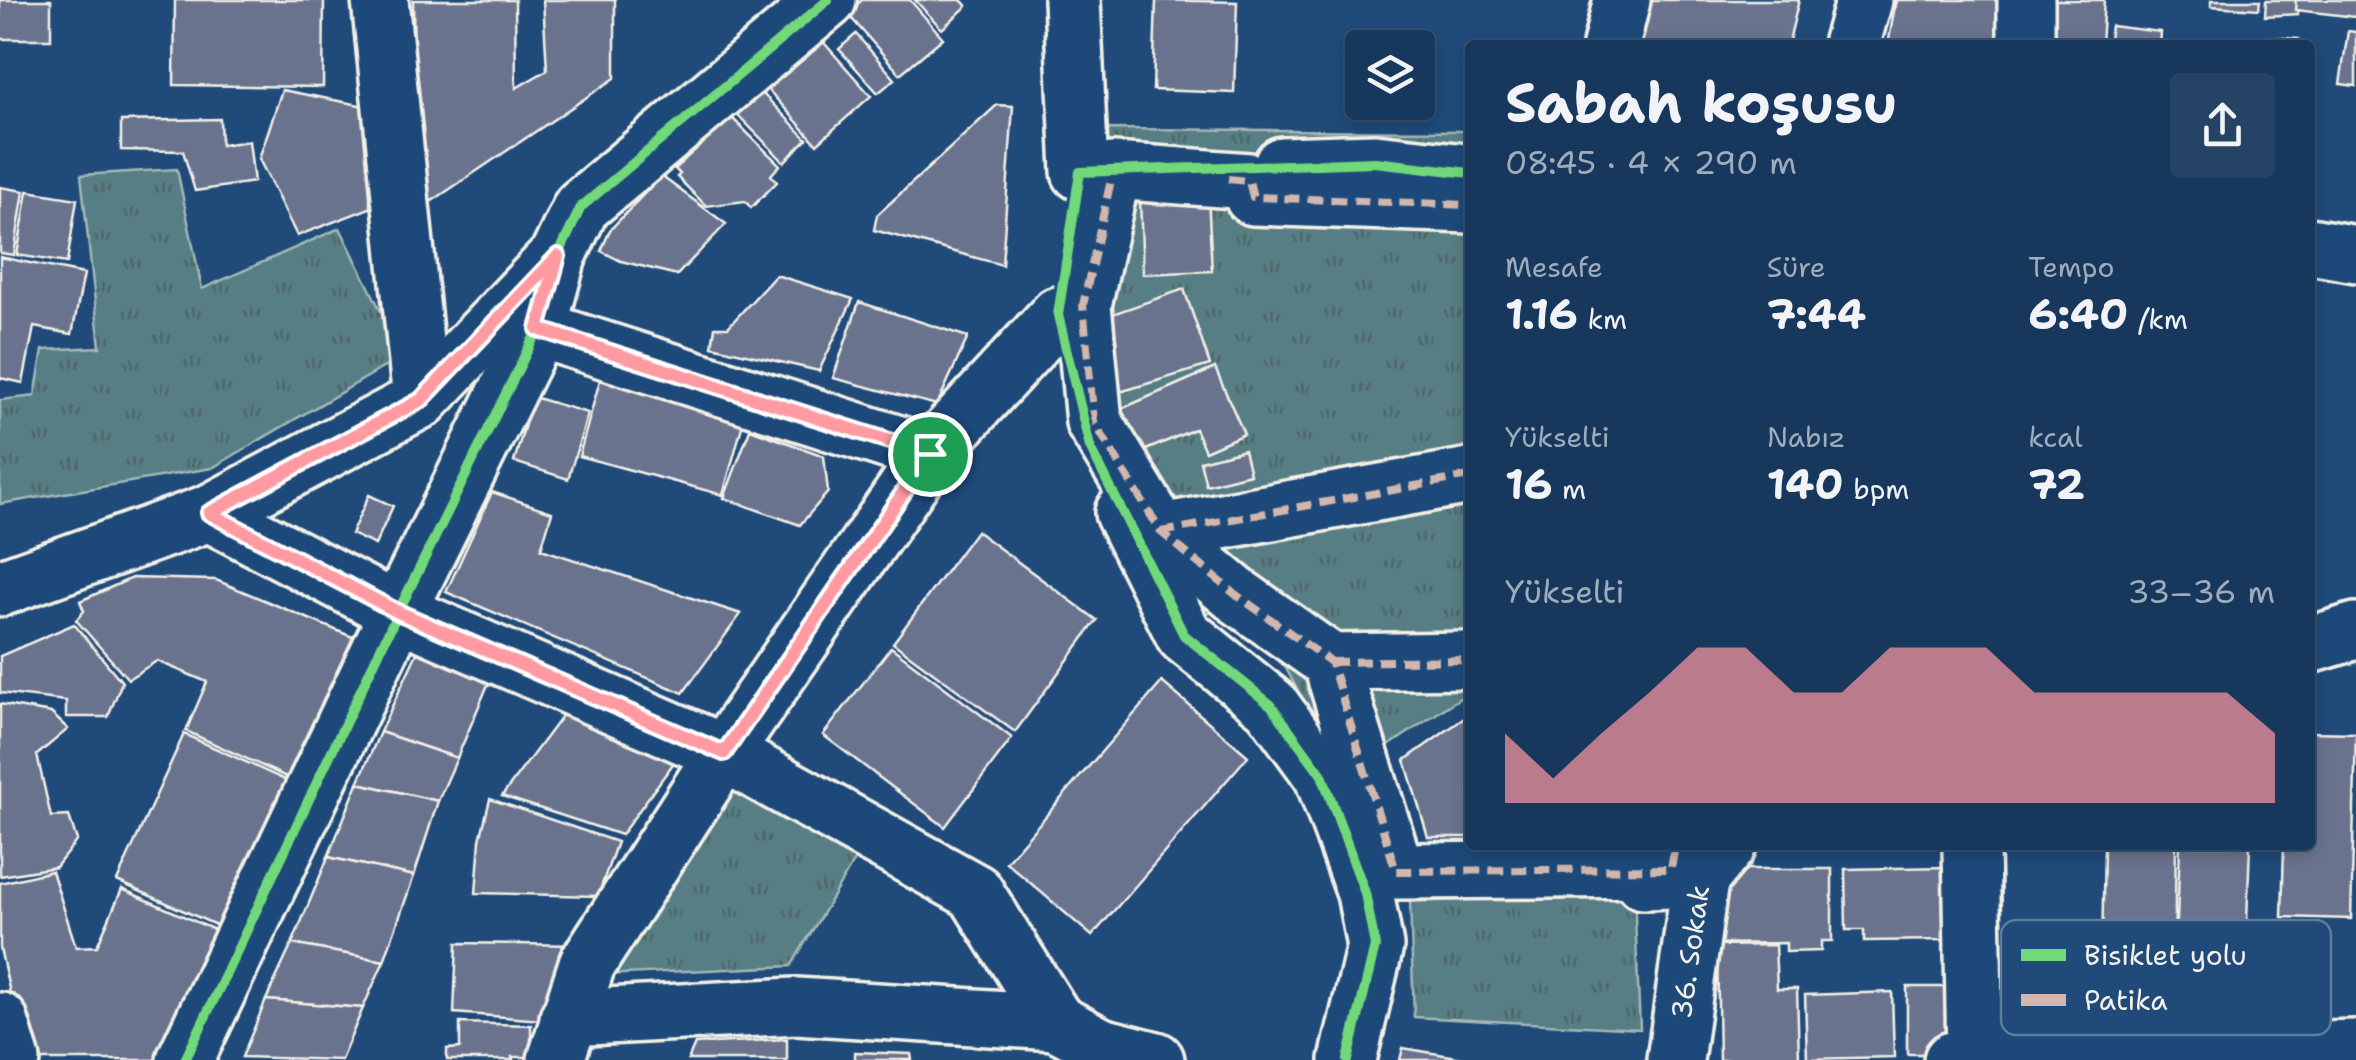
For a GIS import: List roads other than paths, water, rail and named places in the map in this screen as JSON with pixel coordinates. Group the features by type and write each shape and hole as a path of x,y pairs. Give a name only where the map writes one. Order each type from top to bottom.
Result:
{"street":[{"path":"380,0 421,400"},
{"path":"184,1060 538,329 558,256 581,207 828,0"},
{"path":"1072,0 1097,172 1083,305 1094,422 1162,532 1235,594 1332,662 1465,660"},
{"path":"1611,40 1622,0"},
{"path":"1852,40 1864,0"},
{"path":"2026,0 2026,40"},
{"path":"1097,172 1375,162 1465,172"},
{"path":"1097,172 1249,180 1253,197 1465,205"},
{"path":"1097,172 1058,314 930,454 724,753 587,964 562,1039 796,1006 1056,1022 1101,1046 1156,1060"},
{"path":"2315,247 2356,254"},
{"path":"0,588 209,513 421,400 558,256"},
{"path":"1058,314 1090,447 1184,635 1271,705 1322,775 1366,893 1375,946 1348,1060"},
{"path":"538,329 930,454"},
{"path":"1162,532 1465,477"},
{"path":"209,513 398,612 724,753 974,892 1056,1022"},
{"path":"2315,643 2356,631"},
{"path":"1332,662 1396,872 1671,869 1702,853"},
{"path":"1971,850 1975,1059"},
{"path":"1366,893 1702,853"},
{"name":"36. Sokak","path":"1675,1060 1702,853"},
{"path":"0,1021 12,1060"},
{"path":"1952,1060 2356,1048"}]}
